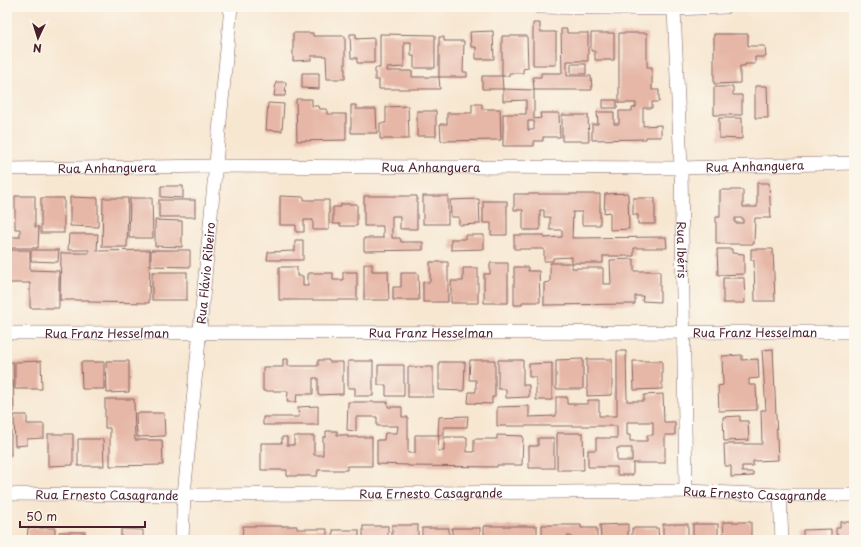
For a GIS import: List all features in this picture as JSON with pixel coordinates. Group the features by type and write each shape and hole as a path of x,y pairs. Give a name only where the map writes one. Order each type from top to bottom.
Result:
{"street":[{"name":"Rua Flávio Ribeiro","path":"182,540 184,496 231,7"},
{"path":"539,7 674,9 725,7"},
{"name":"Rua Ibéris","path":"674,9 681,168 686,491"},
{"name":"Rua Anhanguera","path":"7,169 216,166 681,168 854,163"},
{"name":"Rua Franz Hesselman","path":"7,333 854,332"},
{"name":"Rua Ernesto Casagrande","path":"7,494 184,496 686,491 780,495 854,495"},
{"path":"780,495 782,540"}],"building":[{"path":"533,23 540,23 540,32 556,32 556,65 533,65"},
{"path":"561,29 567,29 567,33 588,33 588,61 567,61 567,76 591,76 592,90 534,90 533,77 541,77 541,73 562,73"},
{"path":"493,31 494,59 476,59 476,47 471,47 470,32"},
{"path":"293,33 313,33 313,36 345,36 345,79 327,79 326,56 311,56 311,60 293,61"},
{"path":"591,33 614,33 614,60 595,60 595,51 591,51"},
{"path":"619,33 647,33 647,67 652,67 652,90 659,90 659,102 652,102 652,108 643,108 643,126 661,125 661,137 646,137 646,139 592,140 592,124 598,124 597,112 614,112 614,124 619,124 619,111 632,111 632,108 636,107 636,103 619,103"},
{"path":"350,34 356,34 356,39 374,38 374,63 357,63 357,58 351,58"},
{"path":"380,34 435,35 435,68 414,68 414,56 411,56 411,42 404,42 404,67 387,68 387,71 412,71 412,77 439,77 440,89 379,89 379,80 375,80 375,68 380,68"},
{"path":"714,34 748,34 748,46 765,46 766,57 755,57 755,64 745,64 745,66 740,66 740,83 714,84"},
{"path":"502,36 527,36 528,68 523,69 523,73 509,73 509,76 502,76"},
{"path":"439,37 444,37 444,41 464,41 463,72 467,72 467,77 439,77"},
{"path":"571,64 586,64 586,74 571,74"},
{"path":"302,73 319,73 319,89 302,88"},
{"path":"482,76 502,76 503,89 482,89"},
{"path":"276,82 286,82 285,96 274,96"},
{"path":"755,86 767,86 768,118 755,118"},
{"path":"714,87 733,87 733,95 742,95 742,115 714,115"},
{"path":"503,89 534,90 534,119 541,118 540,113 559,113 560,137 543,137 543,141 534,141 534,146 503,146 503,114 526,114 526,100 503,101","holes":["528,121 534,121 534,130 528,130"]},
{"path":"296,99 312,99 312,106 319,106 320,109 327,109 327,114 346,114 346,140 297,141"},
{"path":"603,100 617,100 617,108 603,108"},
{"path":"268,103 284,104 282,131 266,130"},
{"path":"472,104 482,104 482,109 500,109 501,140 441,141 440,124 447,124 447,113 472,113"},
{"path":"351,105 356,105 356,109 376,109 377,133 351,133"},
{"path":"408,106 409,139 380,139 380,123 386,123 386,107"},
{"path":"417,111 436,111 436,136 417,136"},
{"path":"562,115 588,115 589,141 562,141"},
{"path":"719,118 742,118 742,139 719,138"},
{"path":"757,183 769,183 771,218 755,218 754,244 716,244 716,217 720,217 720,190 743,190 743,207 757,207","holes":["735,218 743,218 743,223 735,223"]},
{"path":"161,186 183,186 183,198 161,197"},
{"path":"628,193 629,229 610,230 610,212 604,213 605,194"},
{"path":"514,194 600,194 600,225 582,225 582,212 573,212 572,238 666,237 667,248 634,248 634,256 603,256 603,263 572,263 572,257 553,258 553,261 544,261 544,249 514,249 514,235 544,235 544,238 562,237 562,230 550,230 550,217 544,217 544,210 540,210 540,230 523,230 523,210 514,210"},
{"path":"15,196 35,196 35,227 39,227 38,248 8,248 8,237 20,237 20,229 15,229"},
{"path":"280,196 304,197 304,200 329,200 329,230 313,230 313,220 304,220 304,232 296,232 296,225 280,225"},
{"path":"364,196 417,196 417,229 400,229 400,216 392,216 392,238 400,238 401,242 423,242 423,250 364,251 364,238 383,238 383,226 364,226"},
{"path":"423,196 448,196 448,224 423,224"},
{"path":"70,197 98,198 98,227 70,226"},
{"path":"41,198 64,198 64,233 41,233"},
{"path":"103,198 128,198 127,247 102,247"},
{"path":"130,198 152,198 153,238 129,238"},
{"path":"633,198 655,198 655,224 638,224 638,215 633,215"},
{"path":"479,199 480,224 459,225 459,217 451,217 450,200"},
{"path":"159,200 195,200 195,217 159,217"},
{"path":"483,201 507,201 507,235 491,235 491,223 483,223"},
{"path":"341,204 357,204 357,226 340,226 340,224 333,224 333,207 341,207"},
{"path":"155,220 182,221 182,247 155,246"},
{"path":"69,234 98,234 97,251 150,250 149,303 60,300 61,253 89,253 89,250 68,250"},
{"path":"465,235 484,235 484,249 451,250 451,239 465,239"},
{"path":"295,240 303,240 303,260 267,260 268,252 295,251"},
{"path":"717,249 732,249 732,253 744,254 744,274 718,275"},
{"path":"751,249 773,249 775,301 755,301 754,260 751,260"},
{"path":"7,250 30,250 30,270 59,271 59,308 30,308 30,283 7,283"},
{"path":"31,250 59,250 58,262 31,261"},
{"path":"151,250 190,250 190,267 151,266"},
{"path":"634,259 634,271 660,271 660,302 642,301 643,296 635,296 635,304 544,305 544,283 550,282 550,263 572,263 572,268 603,268 603,284 611,284 610,260"},
{"path":"430,262 448,262 448,302 423,302 423,282 430,282"},
{"path":"490,263 508,263 508,303 484,303 484,274 490,274"},
{"path":"364,264 372,264 372,271 388,271 389,300 364,300"},
{"path":"279,267 297,267 297,276 303,276 303,286 308,286 308,273 333,273 333,280 343,280 343,272 357,272 357,300 279,300"},
{"path":"514,267 528,267 528,271 539,271 540,302 522,302 522,305 514,305"},
{"path":"463,268 478,268 478,303 451,303 451,281 463,281"},
{"path":"152,272 187,272 187,300 152,300"},
{"path":"401,273 418,273 419,300 393,300 393,287 401,287"},
{"path":"723,278 744,278 745,303 723,303"},
{"path":"773,349 778,460 753,461 753,466 742,466 742,472 753,472 753,476 731,477 731,466 725,466 724,444 762,444 761,410 766,410 762,350"},
{"path":"617,351 626,351 627,401 644,401 644,395 663,394 664,422 675,422 675,435 665,435 665,463 633,463 633,475 617,475 617,467 588,467 588,450 596,450 596,438 617,438 617,426 497,426 497,407 529,406 529,417 556,416 556,397 567,397 567,404 588,404 588,400 599,400 599,416 617,416","holes":["627,422 653,422 653,435 647,435 647,441 630,441 630,435 627,435","617,448 632,448 632,461 617,461"]},
{"path":"742,355 742,360 758,359 759,378 749,379 749,385 756,385 757,410 719,411 718,386 723,385 722,356"},
{"path":"283,359 288,359 288,366 318,366 318,360 343,362 343,394 318,395 318,378 313,378 313,394 297,394 296,402 287,402 288,391 263,391 263,367 283,367"},
{"path":"583,359 583,389 556,389 556,360"},
{"path":"587,359 612,359 612,395 587,396"},
{"path":"470,360 495,360 495,397 492,397 492,404 468,403 469,392 476,392 476,380 469,380"},
{"path":"498,360 523,360 523,385 529,385 529,397 506,398 506,389 498,389"},
{"path":"41,361 42,389 15,389 15,362"},
{"path":"106,361 129,361 129,392 107,393"},
{"path":"348,361 373,361 373,396 355,396 355,388 348,388"},
{"path":"633,361 662,361 662,389 634,390"},
{"path":"7,362 13,362 14,412 7,412"},
{"path":"81,362 104,362 104,389 82,389"},
{"path":"439,362 465,362 464,391 439,390"},
{"path":"552,363 552,400 536,400 536,377 529,377 529,364"},
{"path":"378,365 404,365 404,396 386,396 386,385 378,385"},
{"path":"408,367 433,367 433,397 408,397"},
{"path":"105,399 134,399 135,440 162,440 163,465 110,466 110,428 105,428"},
{"path":"348,402 388,402 388,407 402,407 402,417 408,417 408,453 415,453 415,435 439,435 438,451 444,451 444,437 467,437 467,452 474,452 474,439 497,439 497,435 523,436 522,465 497,465 497,467 408,466 377,464 377,440 384,440 385,433 397,433 398,426 377,426 377,417 356,417 356,431 347,430"},
{"path":"318,406 318,425 263,425 263,417 299,417 298,407"},
{"path":"136,413 164,413 165,436 137,437"},
{"path":"14,415 27,415 27,424 44,424 44,438 27,439 27,445 15,446"},
{"path":"468,416 467,427 444,427 444,435 438,435 439,417"},
{"path":"740,416 740,421 748,421 749,440 724,441 723,417"},
{"path":"7,430 11,430 11,455 7,455"},
{"path":"326,431 337,431 337,435 347,435 347,437 372,437 372,466 347,466 347,470 318,470 317,476 287,476 287,470 261,470 261,443 282,443 282,437 287,437 287,445 294,445 294,436 314,436 314,455 323,455 323,437 326,437"},
{"path":"557,433 583,433 584,470 557,470"},
{"path":"48,434 73,434 73,465 48,466"},
{"path":"538,438 554,438 554,468 529,468 529,446 538,446"},
{"path":"78,439 103,439 104,466 78,466"},
{"path":"723,522 751,522 751,538 760,540 724,540"},
{"path":"840,522 854,522 854,540 838,540 836,528 840,528"},
{"path":"628,524 628,540 601,540 600,525"},
{"path":"663,524 688,524 688,540 663,540"},
{"path":"693,524 718,524 718,540 693,540"},
{"path":"392,525 418,525 418,540 392,540"},
{"path":"542,525 581,525 581,528 597,528 597,540 571,540 571,536 567,536 567,540 542,540"},
{"path":"243,526 297,526 297,529 327,529 327,540 302,540 302,537 298,537 298,540 242,540"},
{"path":"363,526 388,526 388,540 363,540"},
{"path":"484,526 537,526 537,540 484,540"},
{"path":"28,528 55,528 55,540 27,540"},
{"path":"422,528 449,528 449,540 422,540"},
{"path":"452,528 480,528 480,540 452,540"},
{"path":"632,528 658,528 659,540 632,540"},
{"path":"121,529 143,530 143,540 121,540"},
{"path":"831,529 831,540 803,540 803,530"},
{"path":"333,530 359,530 359,540 333,540"},
{"path":"59,532 85,532 85,540 59,540"}]}
